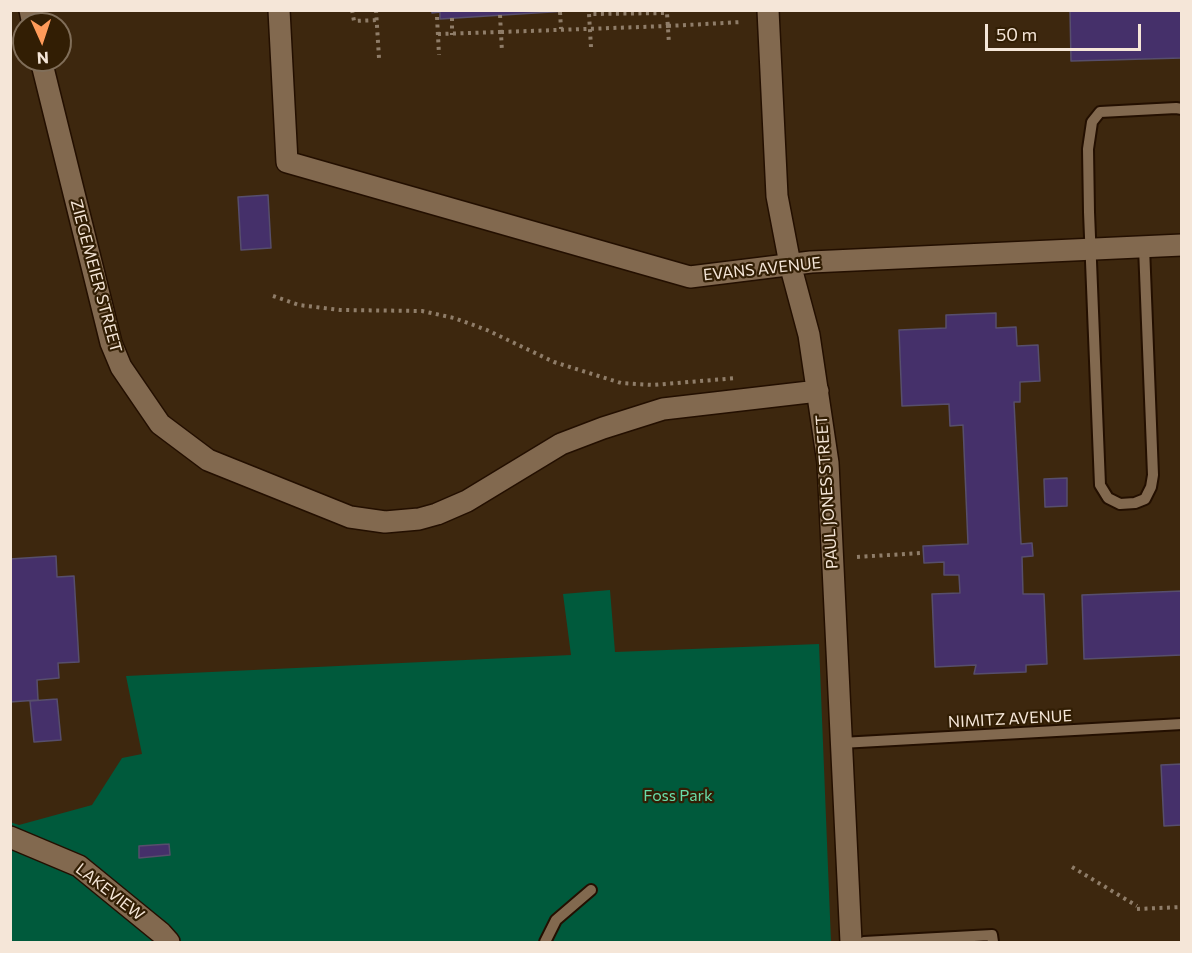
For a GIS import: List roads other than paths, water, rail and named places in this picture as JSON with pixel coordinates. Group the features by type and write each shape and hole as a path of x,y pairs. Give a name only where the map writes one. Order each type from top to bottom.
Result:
{"street":[{"name":"EVANS AVENUE","path":"279,10 287,162 690,277 790,264 1182,245"},
{"name":"PAUL JONES STREET","path":"768,10 777,196 790,264 809,335 828,463 851,942"},
{"name":"ZIEGEMEIER STREET","path":"44,72 111,343 121,367 160,424 208,460 350,517 385,522 419,519 467,501 561,444 603,428 663,409 818,391"},
{"name":"LAKEVIEW","path":"10,837 79,866 169,942"}],"lane":[{"path":"1144,247 1153,475 1151,487 1145,499 1135,503 1120,504 1108,498 1100,485 1090,250 1088,149 1092,122 1100,112 1182,109"},
{"name":"NIMITZ AVENUE","path":"841,744 1182,724"},
{"path":"545,942 556,920 591,890"},
{"path":"864,942 992,935 993,942"}],"park label":[{"name":"Foss Park","path":"678,796"}]}
